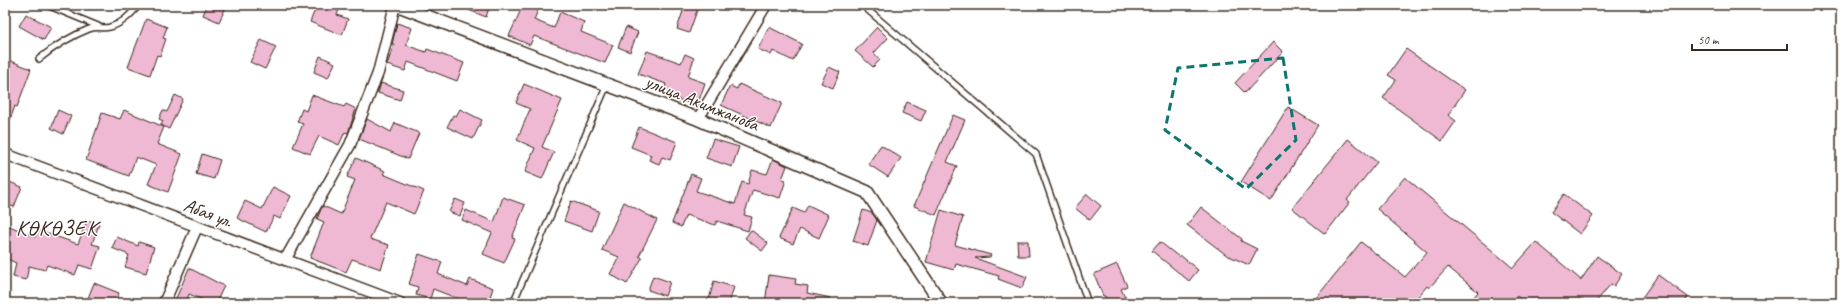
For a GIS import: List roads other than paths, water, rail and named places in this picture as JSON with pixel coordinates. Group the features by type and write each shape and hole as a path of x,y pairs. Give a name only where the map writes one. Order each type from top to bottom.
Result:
{"street":[{"name":"улица Акимжанова","path":"396,5 698,119 867,192 941,303"},
{"path":"285,260 350,145 378,73 396,5"},
{"path":"698,119 766,5"},
{"name":"Абая ул.","path":"5,154 400,303"},
{"path":"164,303 197,227"}],"lane":[{"path":"47,5 98,26 110,28 127,18 139,5"},
{"path":"862,5 1036,154 1088,303"},
{"path":"39,59 59,43 98,26"},
{"path":"513,303 607,84"}],"district":[{"name":"КӨКӨЗЕК","path":"57,228"}]}
